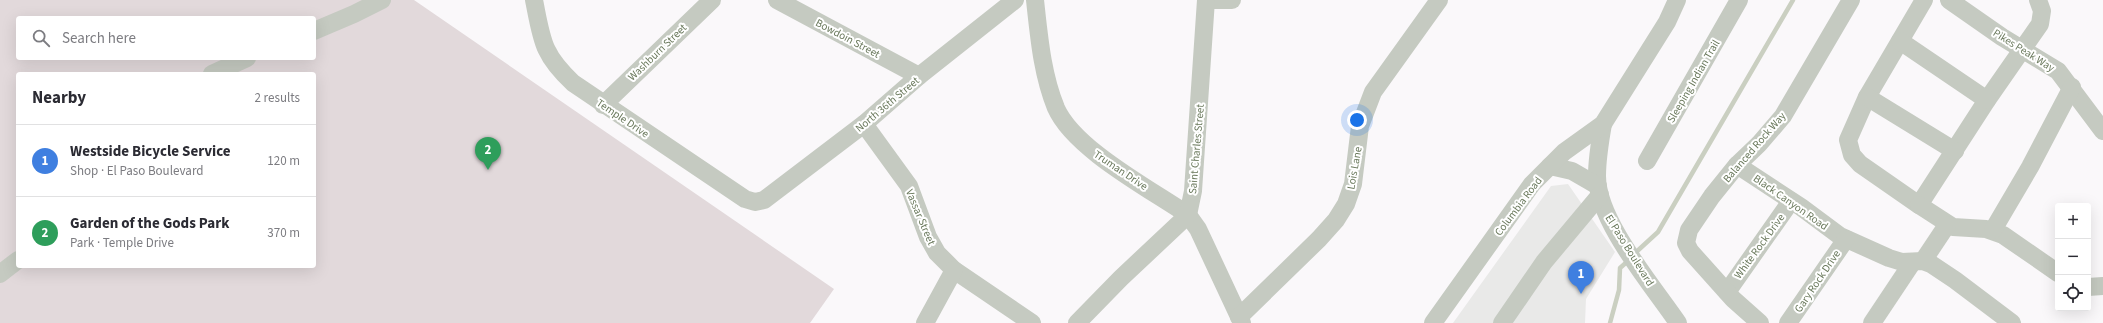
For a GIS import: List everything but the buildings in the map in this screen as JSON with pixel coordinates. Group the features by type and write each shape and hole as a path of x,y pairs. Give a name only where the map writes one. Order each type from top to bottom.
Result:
{"street":[{"path":"316,30 382,0"},
{"name":"Temple Drive","path":"534,0 544,46 550,59 573,83 603,105 745,199 755,202"},
{"name":"Washburn Street","path":"603,105 712,0"},
{"name":"Bowdoin Street","path":"777,0 920,76"},
{"name":"North 36th Street","path":"755,202 764,200 864,124 920,76 1015,0"},
{"name":"Truman Drive","path":"1035,0 1041,50 1048,82 1057,108 1065,122 1092,151 1188,215 1198,229 1240,320"},
{"path":"1207,0 1232,0"},
{"name":"Saint Charles Street","path":"1188,215 1193,191 1207,0"},
{"name":"Lois Lane","path":"1240,320 1319,239 1336,220 1346,204 1353,184 1360,126 1368,102 1373,92 1439,0"},
{"name":"Columbia Road","path":"1433,323 1532,184 1564,152 1603,124 1667,22 1677,0"},
{"name":"Sleeping Indian Trail","path":"1647,162 1739,0"},
{"name":"Balanced Rock Way","path":"1727,292 1690,251 1686,243 1687,234 1712,196 1737,165 1783,116 1851,0"},
{"path":"1924,0 1867,97 1848,140 1852,155 1860,164 1948,225 1957,228 1993,230 2010,238 2055,271"},
{"name":"Pikes Peak Way","path":"1949,0 2022,50 2052,66 2072,87 2103,131"},
{"path":"1919,205 1987,100 2040,24 2042,11 2038,0"},
{"path":"1900,41 1987,100"},
{"path":"216,72 243,60"},
{"path":"1993,230 2030,167 2072,87"},
{"path":"1867,97 1955,151"},
{"name":"Vassar Street","path":"864,124 909,186 928,237 937,252 954,270 1032,323"},
{"name":"El Paso Boulevard","path":"1603,124 1597,176 1599,190 1609,218 1626,248 1678,323"},
{"name":"Black Canyon Road","path":"1737,165 1846,239"},
{"path":"1502,323 1544,262 1599,190 1572,171 1550,166"},
{"name":"White Rock Drive","path":"1727,292 1791,201"},
{"path":"1077,323 1188,215"},
{"path":"1872,323 1948,225"},
{"path":"1846,239 1889,258 1931,264 2012,323"},
{"name":"Gary Rock Drive","path":"1788,323 1846,239"},
{"path":"0,274 16,262"},
{"path":"925,323 954,270"},
{"path":"2091,287 2103,286"},
{"path":"1727,292 1741,308 1760,323"}],"shaded area":[{"path":"0,0 414,0 834,289 810,323 0,323"},
{"path":"1568,184 1615,252 1586,299 1585,323 1453,323 1551,186"}],"waterway":[{"path":"1634,254 1658,232 1793,0"},
{"path":"1610,323 1619,290 1620,268 1629,260"}],"place":[{"name":"Garden of the Gods Park","path":"488,170"},
{"name":"Westside Bicycle Service","path":"1581,294"}]}
